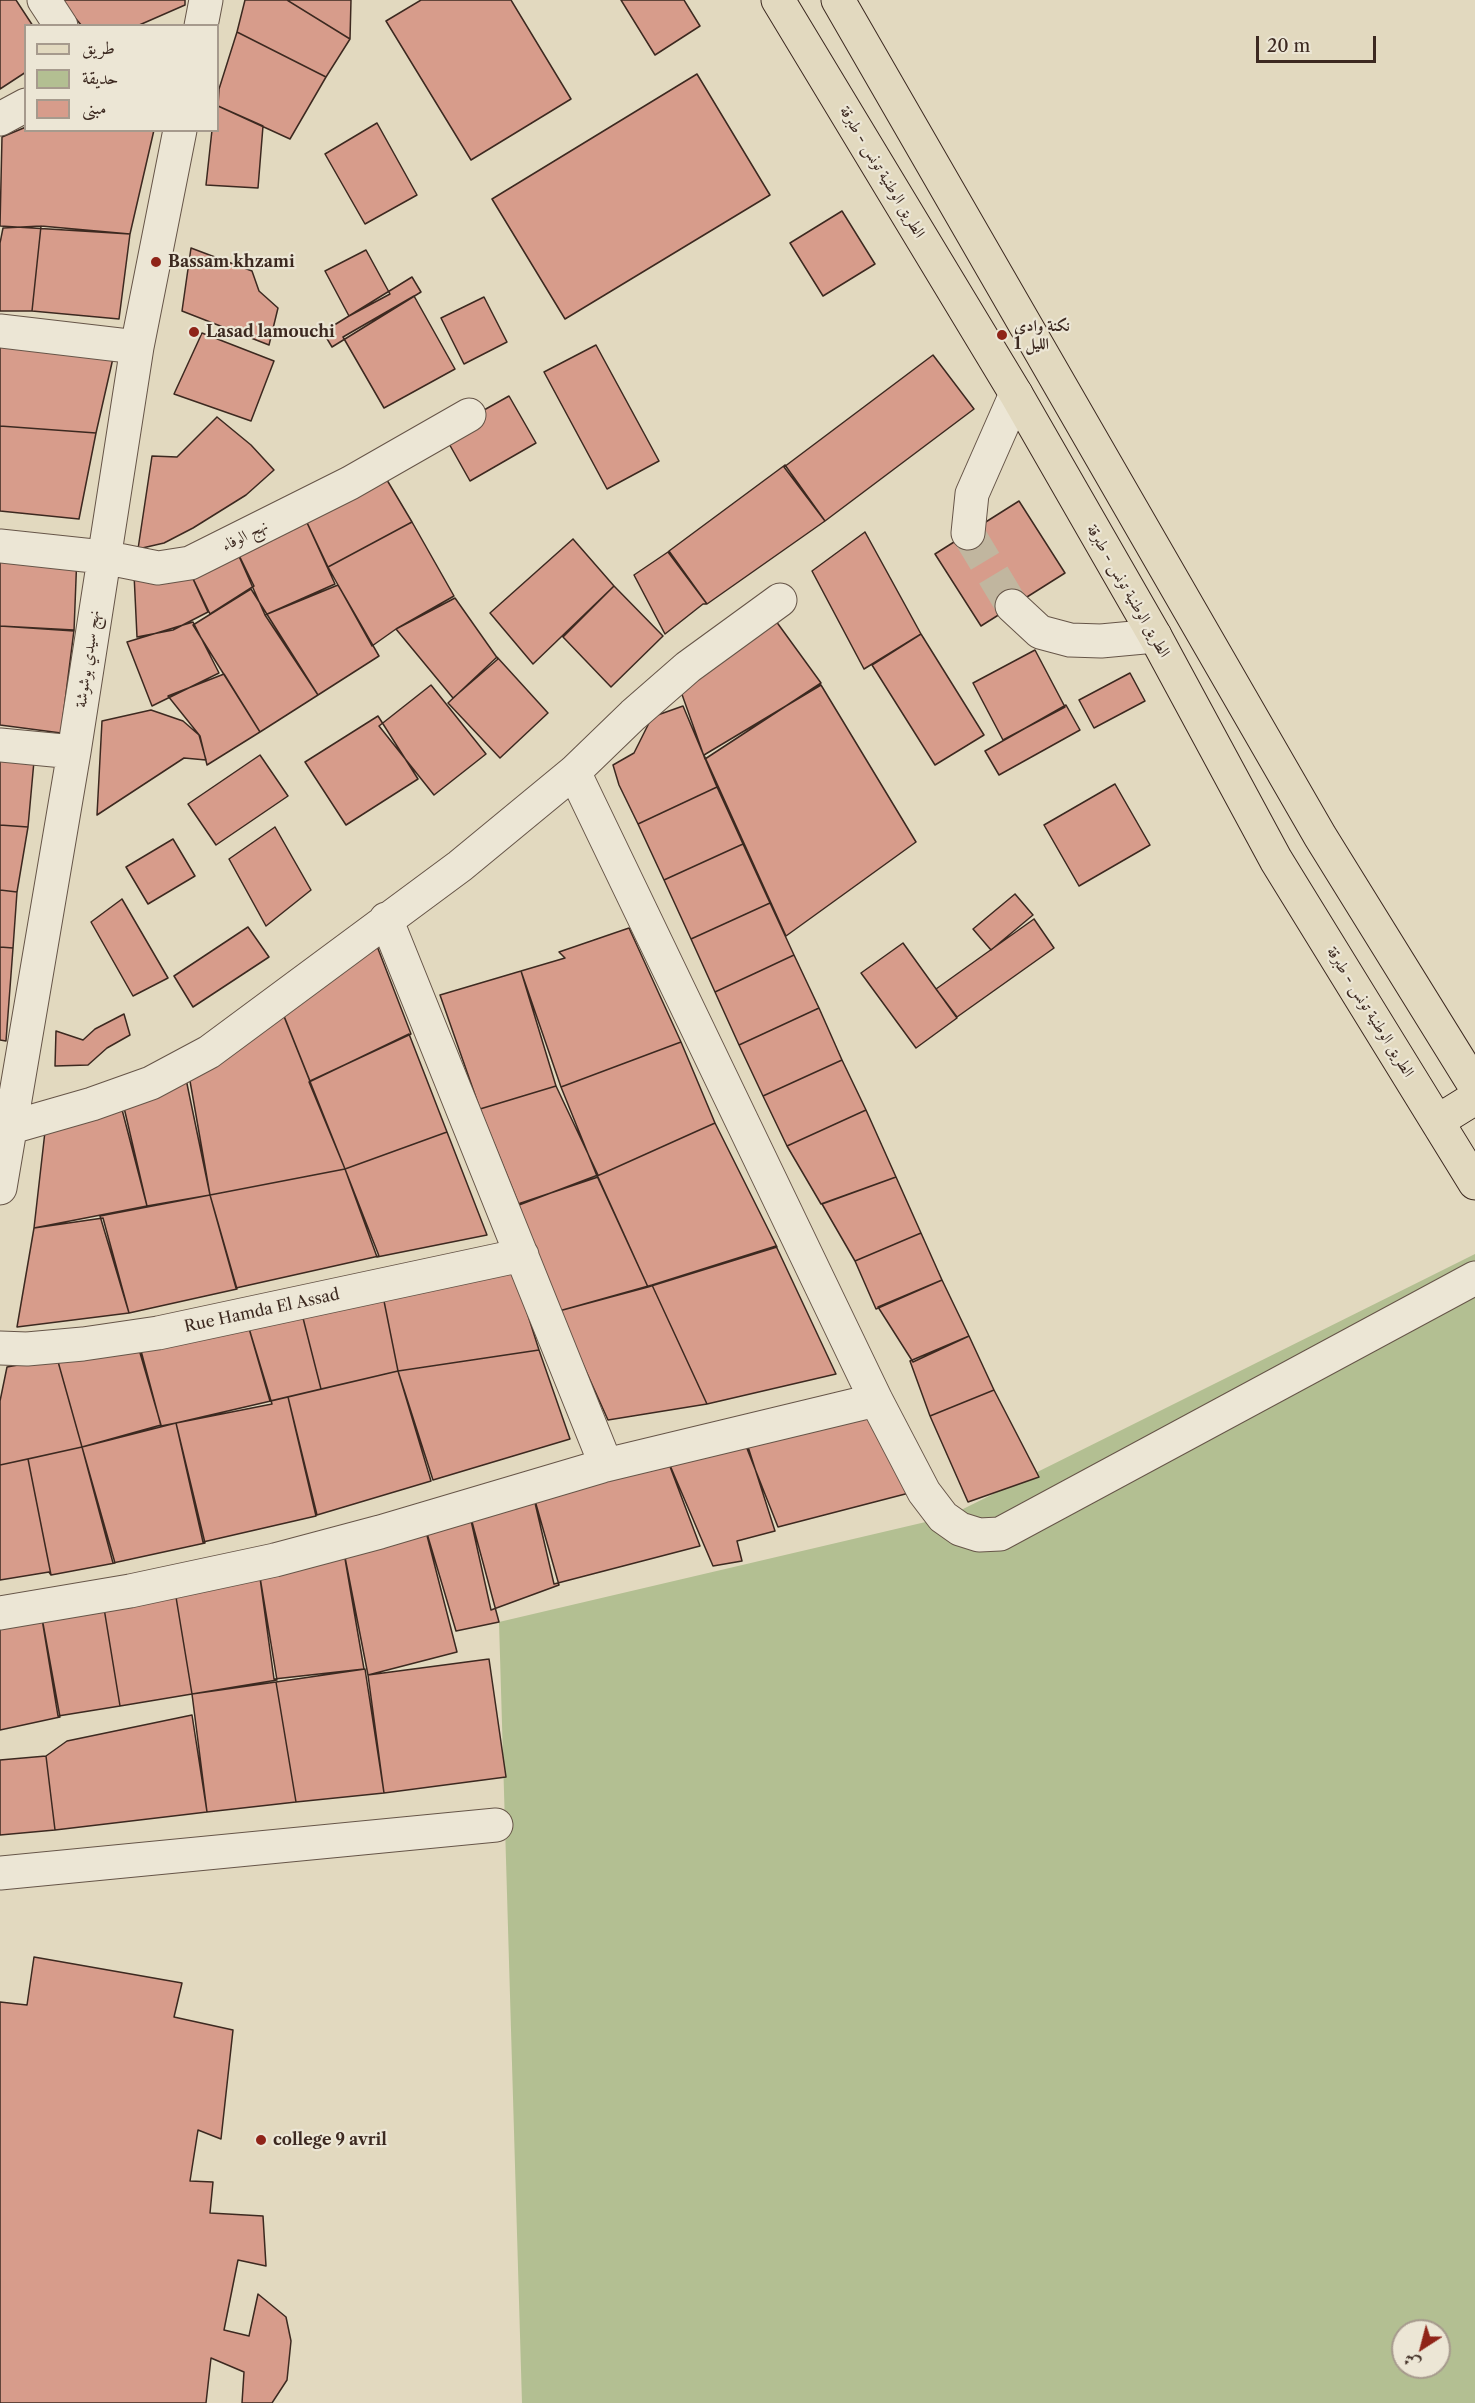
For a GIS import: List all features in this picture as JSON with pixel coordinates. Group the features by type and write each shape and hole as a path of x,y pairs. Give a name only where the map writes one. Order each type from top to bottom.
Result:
{"main road":[{"name":"الطريق الوطنية تونس - طبرقة","path":"778,0 1016,394 1155,636 1276,860 1475,1183"},
{"path":"837,0 1320,836 1475,1086"},
{"path":"1438,1121 1475,1098"}],"street":[{"path":"44,0 60,24"},
{"path":"201,24 206,0"},
{"path":"0,118 24,106"},
{"name":"نهج سيدي بوشوشة","path":"0,1188 74,752 137,347 180,132"},
{"path":"0,331 137,347"},
{"path":"968,533 972,494 1016,394"},
{"name":"نهج الوفاء","path":"0,546 103,557 158,568 190,563 350,483 469,415"},
{"path":"12,1127 92,1104 151,1083 209,1052 460,866 574,772 633,715 688,667 780,600"},
{"path":"1012,606 1040,632 1070,640 1101,641 1155,636"},
{"path":"0,745 74,752"},
{"path":"574,772 876,1400 924,1492 943,1517 960,1529 979,1535 1000,1534 1475,1278"},
{"path":"386,919 606,1465"},
{"name":"Rue Hamda El Assad","path":"0,1348 27,1349 83,1344 158,1333 522,1255"},
{"path":"0,1613 130,1591 275,1560 391,1529 606,1465 876,1400"},
{"path":"0,1873 496,1825"}],"green space":[{"path":"1475,1254 1475,2403 522,2403 499,1622 947,1517"}],"building":[{"path":"0,0 16,0 32,24 24,24 24,73 0,89"},
{"path":"60,0 185,0 185,5 142,24 80,24"},
{"path":"245,0 287,0 350,39 326,77 237,32"},
{"path":"287,0 351,0 350,39"},
{"path":"421,0 511,0 571,99 471,160 386,21"},
{"path":"621,0 684,0 700,26 655,55"},
{"path":"237,32 326,77 290,139 219,106 219,89"},
{"path":"697,74 770,195 565,319 492,199"},
{"path":"219,106 263,126 258,188 206,185 212,132 219,132"},
{"path":"377,123 417,195 365,224 325,154"},
{"path":"24,128 24,132 154,132 130,234 0,226 2,137"},
{"path":"842,211 875,264 823,296 790,243"},
{"path":"41,226 130,234 119,319 32,311"},
{"path":"41,226 32,311 0,311 0,243 3,228"},
{"path":"191,248 252,271 259,291 278,308 269,345 182,311"},
{"path":"366,250 390,294 349,316 325,271"},
{"path":"412,277 421,292 332,347 323,332"},
{"path":"414,296 455,369 384,408 343,337"},
{"path":"484,297 507,342 464,364 441,318"},
{"path":"202,333 274,361 251,421 174,394"},
{"path":"0,337 116,345 96,433 0,426"},
{"path":"596,345 659,461 607,489 544,372"},
{"path":"933,355 974,409 825,521 784,467"},
{"path":"509,396 536,443 470,481 443,433"},
{"path":"217,417 251,445 274,470 246,495 193,528 164,543 138,549 152,456 177,457"},
{"path":"0,426 96,433 79,519 0,511"},
{"path":"785,465 825,521 707,604 669,551"},
{"path":"381,470 412,522 328,567 303,514"},
{"path":"1019,501 1065,573 981,626 935,554"},
{"path":"303,514 335,584 265,615 234,545"},
{"path":"412,522 454,596 396,629 372,646 328,567"},
{"path":"865,532 921,634 864,669 812,571"},
{"path":"573,539 614,586 533,664 490,613"},
{"path":"0,541 77,554 74,631 0,626"},
{"path":"234,545 254,586 210,614 188,568"},
{"path":"668,552 707,604 703,604 665,634 634,575"},
{"path":"188,568 208,612 173,630 137,637 134,574"},
{"path":"338,585 379,656 318,695 265,615"},
{"path":"614,586 663,636 611,687 563,637"},
{"path":"251,589 318,695 260,732 193,625"},
{"path":"455,598 498,659 453,698 396,629"},
{"path":"765,606 821,683 705,759 674,672"},
{"path":"193,622 219,673 152,706 127,642"},
{"path":"0,626 74,630 61,733 0,725"},
{"path":"921,634 984,735 935,765 872,665"},
{"path":"1035,650 1065,707 1003,740 973,683"},
{"path":"497,657 548,713 500,758 448,703"},
{"path":"1130,673 1145,701 1094,728 1079,700"},
{"path":"224,674 260,732 207,765 200,736 168,696"},
{"path":"431,685 486,754 434,795 379,726"},
{"path":"821,685 916,842 786,936 704,755"},
{"path":"1066,705 1080,730 999,775 985,751"},
{"path":"683,706 717,787 638,824 619,785 613,765 634,753 652,717"},
{"path":"151,710 183,721 199,735 206,760 184,758 97,815 102,721"},
{"path":"378,716 418,779 346,825 305,762"},
{"path":"0,746 35,750 28,827 0,825"},
{"path":"260,755 288,796 216,845 188,804"},
{"path":"1115,784 1150,845 1079,886 1044,825"},
{"path":"717,787 743,844 664,880 638,824"},
{"path":"0,825 28,827 17,892 0,890"},
{"path":"275,827 311,890 266,926 229,859"},
{"path":"173,839 195,876 148,904 126,867"},
{"path":"743,844 770,903 691,939 664,880"},
{"path":"0,890 17,892 13,948 0,947"},
{"path":"1015,894 1033,915 991,950 973,929"},
{"path":"122,899 168,978 133,996 91,922"},
{"path":"770,903 794,955 715,992 691,939"},
{"path":"1034,919 1054,948 957,1017 936,989"},
{"path":"248,927 269,957 193,1007 174,976"},
{"path":"370,928 411,1034 310,1081 278,1001"},
{"path":"629,928 681,1042 561,1087 521,971 565,958 559,952"},
{"path":"903,943 957,1018 916,1048 861,973"},
{"path":"0,947 13,948 6,1041 0,1040"},
{"path":"794,955 819,1008 739,1045 715,992"},
{"path":"521,971 556,1086 480,1109 440,995"},
{"path":"279,1004 345,1169 210,1195 186,1079"},
{"path":"819,1008 842,1060 763,1096 739,1045"},
{"path":"124,1014 130,1035 107,1048 88,1065 55,1066 56,1031 83,1040 95,1029"},
{"path":"409,1034 447,1132 345,1169 309,1082"},
{"path":"681,1042 715,1123 597,1176 561,1087"},
{"path":"842,1060 866,1110 787,1146 763,1096"},
{"path":"190,1081 210,1195 147,1206 122,1099"},
{"path":"556,1086 598,1175 519,1205 480,1109"},
{"path":"119,1098 147,1206 34,1228 47,1114"},
{"path":"866,1110 896,1177 821,1204 787,1146"},
{"path":"715,1123 777,1247 648,1287 597,1176"},
{"path":"447,1132 487,1235 377,1257 345,1169"},
{"path":"345,1169 379,1256 236,1288 210,1195"},
{"path":"598,1177 648,1287 559,1311 515,1205"},
{"path":"896,1177 921,1233 855,1261 822,1204"},
{"path":"210,1195 237,1289 129,1313 100,1216"},
{"path":"103,1218 129,1313 17,1327 34,1228"},
{"path":"921,1233 942,1280 876,1309 855,1261"},
{"path":"776,1246 836,1374 707,1404 652,1285"},
{"path":"511,1262 539,1350 398,1371 383,1296"},
{"path":"942,1280 969,1336 913,1362 878,1307"},
{"path":"652,1285 707,1404 608,1420 559,1311"},
{"path":"383,1296 398,1371 321,1389 303,1318"},
{"path":"303,1318 321,1389 270,1401 248,1325"},
{"path":"248,1325 272,1404 161,1426 140,1347"},
{"path":"969,1336 994,1390 930,1416 910,1361"},
{"path":"138,1346 161,1425 82,1447 57,1358"},
{"path":"539,1350 570,1439 433,1480 398,1371"},
{"path":"57,1358 82,1447 0,1465 0,1401 7,1367"},
{"path":"398,1371 431,1481 317,1515 288,1397"},
{"path":"994,1390 1039,1477 968,1502 930,1416"},
{"path":"288,1397 316,1516 203,1542 176,1423"},
{"path":"863,1409 913,1492 778,1527 744,1441"},
{"path":"176,1423 205,1543 113,1563 82,1447"},
{"path":"742,1428 775,1531 737,1541 742,1561 713,1566 666,1456"},
{"path":"82,1447 115,1563 51,1575 28,1459"},
{"path":"666,1456 700,1546 554,1584 532,1490"},
{"path":"28,1459 51,1575 49,1572 0,1580 0,1465"},
{"path":"532,1490 559,1585 491,1610 468,1507"},
{"path":"468,1507 499,1622 456,1631 423,1520"},
{"path":"423,1520 457,1652 368,1675 343,1547"},
{"path":"343,1547 364,1669 274,1679 259,1571"},
{"path":"259,1571 277,1680 192,1694 174,1585"},
{"path":"174,1585 192,1694 120,1706 102,1596"},
{"path":"102,1596 120,1706 58,1716 40,1607"},
{"path":"40,1607 60,1717 0,1730 0,1612"},
{"path":"489,1659 506,1777 384,1793 368,1675"},
{"path":"365,1669 384,1793 296,1802 276,1682"},
{"path":"276,1682 296,1802 207,1812 192,1694"},
{"path":"192,1715 207,1812 55,1830 46,1756 67,1741"},
{"path":"46,1756 55,1830 0,1835 0,1760"},
{"path":"34,1957 182,1983 174,2017 233,2030 221,2139 198,2130 190,2181 213,2182 210,2213 263,2216 266,2266 238,2260 224,2330 249,2336 258,2294 286,2317 291,2341 287,2380 272,2403 242,2403 244,2372 211,2358 206,2403 0,2403 0,2002 27,2005"}],"tunnel":[{"path":"968,533 1012,606"}],"place":[{"name":"Bassam khzami","path":"156,262"},
{"name":"Lasad lamouchi","path":"194,332"},
{"name":"نكنة وادى الليل 1","path":"1002,335"},
{"name":"college 9 avril","path":"261,2140"}]}
